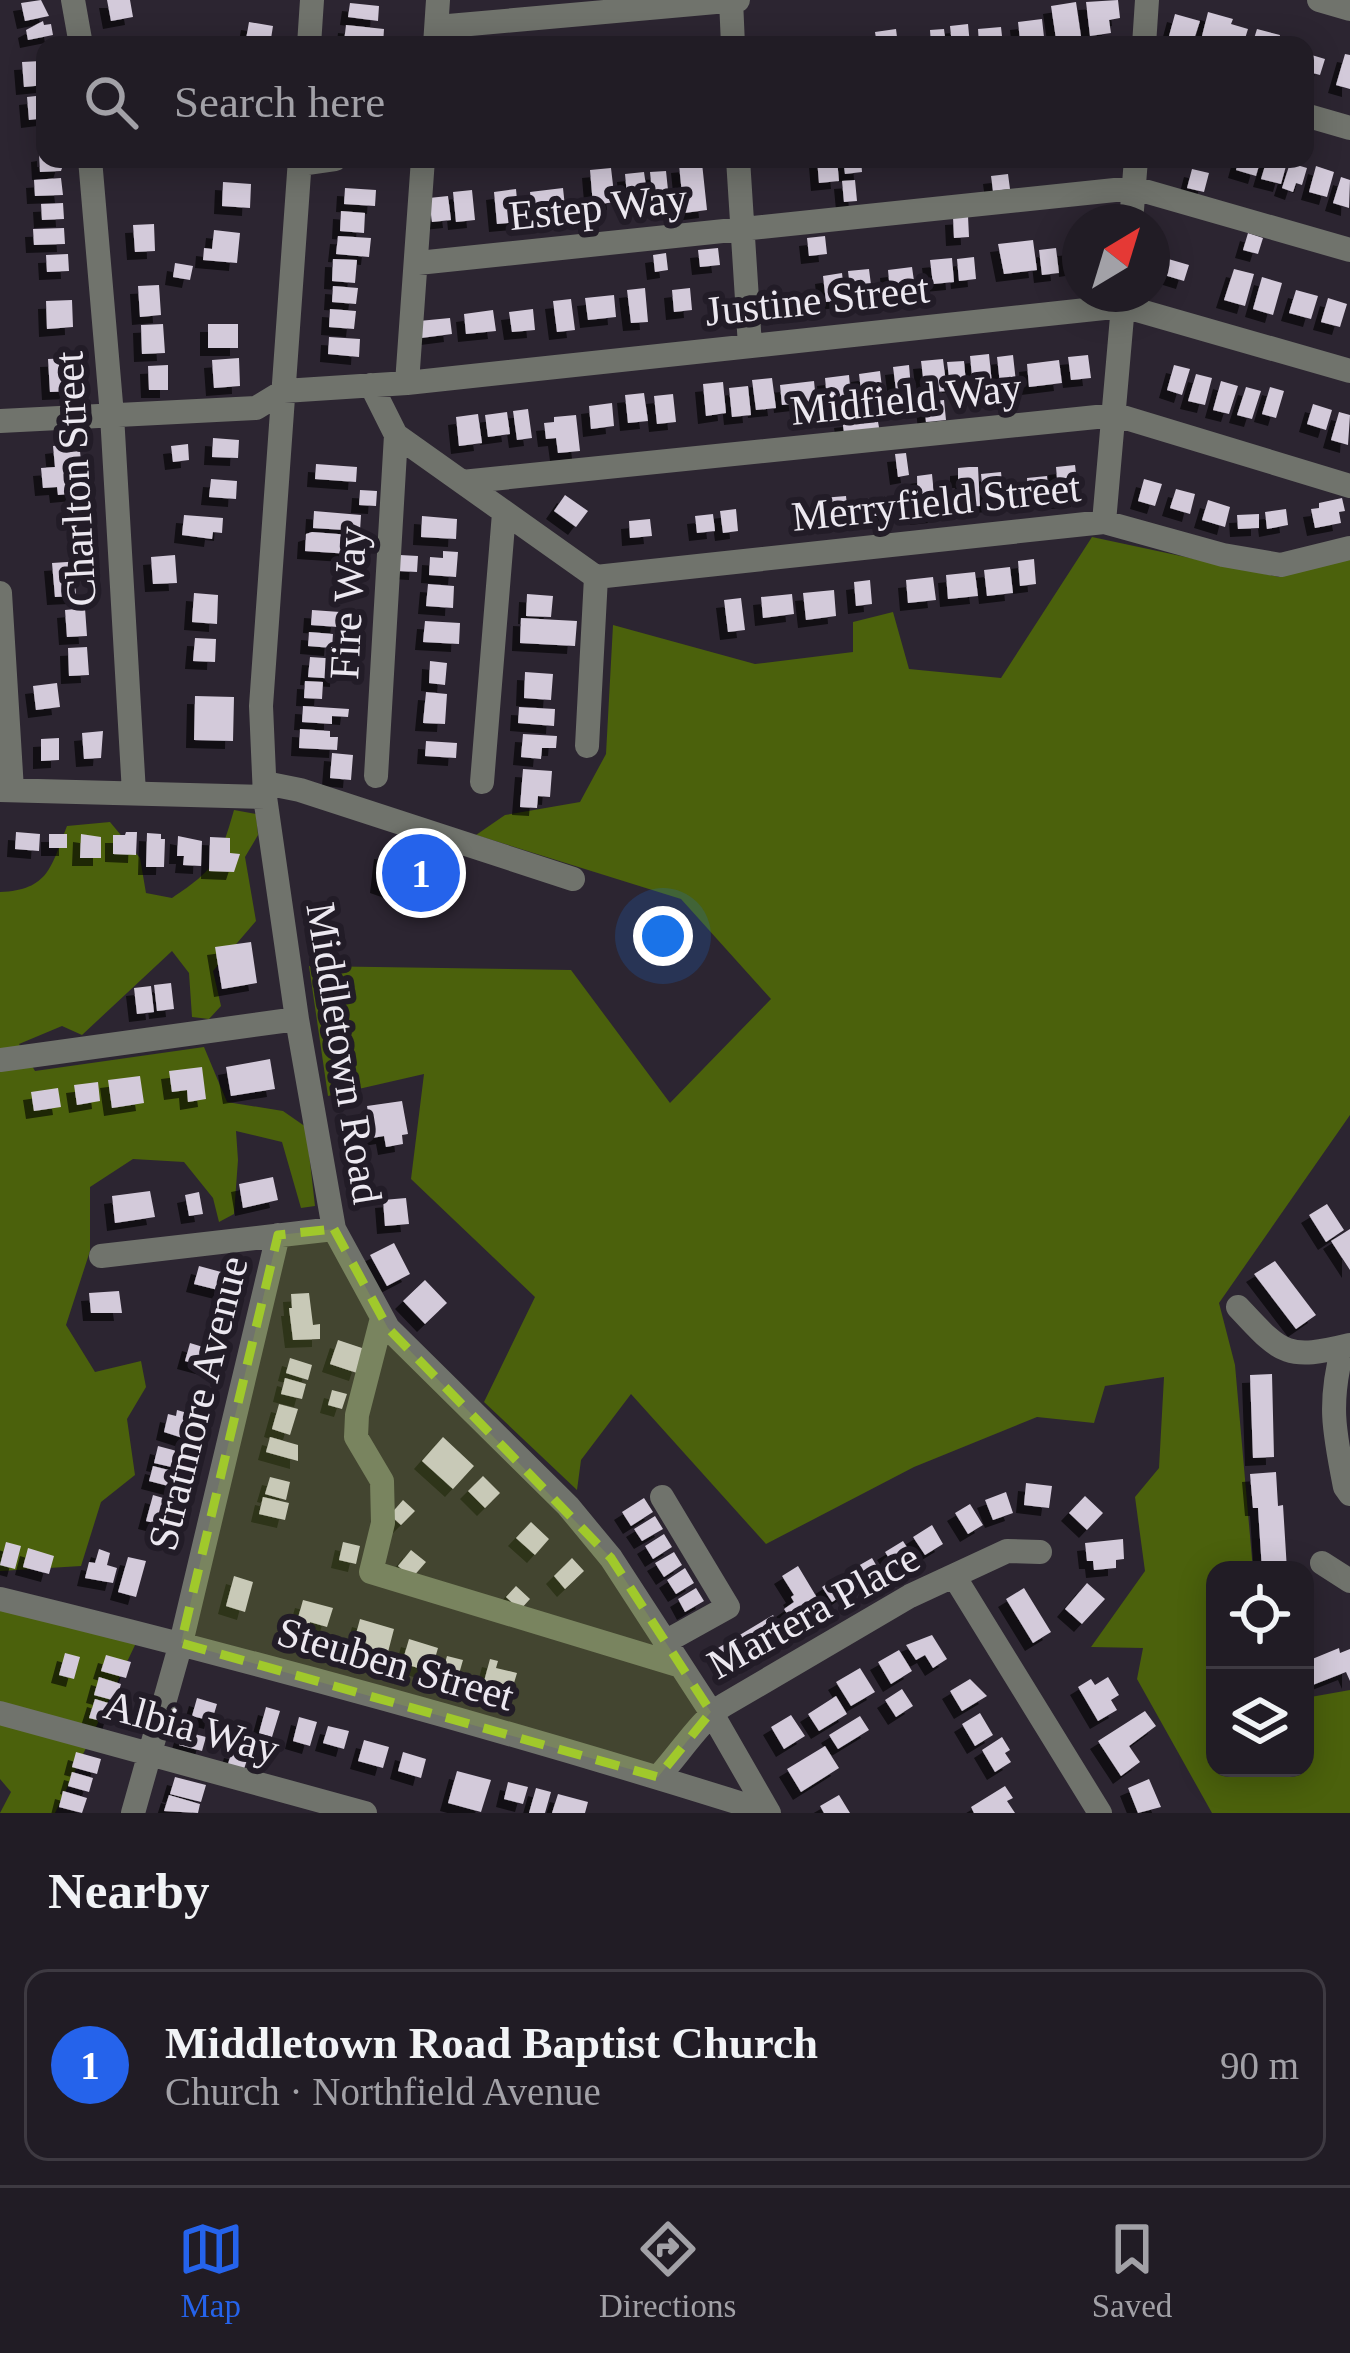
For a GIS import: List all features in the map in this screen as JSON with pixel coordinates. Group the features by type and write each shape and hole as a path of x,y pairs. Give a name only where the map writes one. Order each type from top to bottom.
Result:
{"street":[{"path":"74,0 80,36"},
{"path":"310,36 312,0"},
{"path":"438,0 436,36 734,0 733,36"},
{"path":"1145,36 1148,0"},
{"path":"1319,0 1350,8"},
{"path":"1314,118 1350,128"},
{"name":"Charlton Street","path":"91,168 112,415 134,794"},
{"name":"Middletown Road","path":"300,168 261,706 265,790 297,1019 334,1229 382,1318 568,1506 611,1558 769,1812"},
{"path":"407,383 423,168"},
{"path":"737,168 750,346"},
{"path":"1133,204 1135,168"},
{"name":"Estep Way","path":"418,263 1134,188 1350,250"},
{"name":"Justine Street","path":"0,421 256,408 284,391 407,383 1062,308"},
{"path":"1104,522 1123,312"},
{"name":"Justine Street","path":"1162,312 1350,371"},
{"path":"371,385 396,435 596,577 586,746"},
{"name":"Midfield Way","path":"462,482 1116,415 1350,486"},
{"name":"Fire Way","path":"376,776 396,435"},
{"path":"482,782 504,513"},
{"name":"Merryfield Street","path":"596,577 1104,522 1281,565 1350,548"},
{"path":"0,592 6,790 134,794 300,790 574,878"},
{"path":"0,1060 297,1019"},
{"name":"Stratmore Avenue","path":"133,1813 181,1643 278,1235 334,1229"},
{"path":"101,1256 278,1235"},
{"path":"1238,1306 1275,1347 1310,1353 1346,1346 1332,1388 1334,1428 1350,1494"},
{"path":"382,1318 357,1415 356,1437 382,1481 383,1523 371,1572 681,1666"},
{"path":"662,1497 728,1607 665,1642"},
{"name":"Martera Place","path":"711,1712 910,1596 1007,1551 1040,1552"},
{"path":"1322,1563 1350,1581"},
{"name":"Martera Place","path":"954,1576 1100,1813"},
{"name":"Steuben Street","path":"0,1599 181,1643 769,1812"},
{"path":"658,1777 711,1712"},
{"name":"Albia Way","path":"0,1713 365,1813"}],"highlighted area":[{"path":"334,1229 388,1328 611,1558 711,1712 658,1777 181,1643 278,1235"}],"green space":[{"path":"1092,537 1279,577 1350,558 1350,1115 1219,1303 1235,1365 1252,1561 1206,1561 1206,1777 1314,1777 1314,1696 1350,1690 1350,1813 1212,1813 1137,1679 1143,1648 1091,1647 1145,1571 1135,1497 1159,1468 1164,1377 1105,1386 1094,1423 1037,1417 914,1467 766,1544 631,1394 581,1460 577,1490 484,1402 535,1297 411,1179 424,1074 328,1096 309,966 571,970 670,1103 771,999 681,899 476,835 505,815 580,802 606,754 613,625 755,664 853,652 853,622 893,612 909,669 1001,678"},
{"path":"234,810 256,814 258,835 245,857 256,921 213,971 221,1006 209,1019 192,1017 189,973 172,951 82,1035 62,1026 19,1044 35,1071 204,1047 227,1102 283,1111 306,1127 315,1206 301,1208 282,1142 236,1131 234,1214 219,1222 213,1198 184,1162 133,1159 90,1187 90,1251 66,1325 95,1372 141,1361 146,1387 127,1419 135,1475 101,1502 81,1566 0,1571 0,892 39,881 52,864 67,826 110,822 140,858 146,893 172,898 214,861"},
{"path":"0,1609 136,1643 55,1813 0,1813 11,1792 0,1779"}],"building":[{"path":"41,0 49,16 25,21 21,3"},
{"path":"107,0 130,0 133,17 111,21"},
{"path":"1118,0 1120,18 1109,20 1111,33 1090,36 1086,2"},
{"path":"1076,2 1081,36 1056,36 1051,6"},
{"path":"350,3 379,6 378,21 348,17"},
{"path":"1208,12 1248,29 1246,36 1202,36"},
{"path":"1175,14 1200,21 1195,36 1169,36"},
{"path":"1042,19 1044,36 1020,36 1018,22"},
{"path":"43,21 51,24 53,35 28,40 26,30"},
{"path":"249,22 273,26 271,36 247,36"},
{"path":"968,24 969,36 951,36 950,26"},
{"path":"346,25 384,29 384,36 345,36"},
{"path":"1001,27 1002,36 978,36 978,29"},
{"path":"896,29 897,36 876,36 875,32"},
{"path":"944,29 945,36 930,36 930,30"},
{"path":"1257,29 1280,35 1280,36 1255,36"},
{"path":"1345,54 1350,55 1350,89 1336,85"},
{"path":"1314,56 1325,59 1320,75 1314,73"},
{"path":"36,61 36,86 24,87 22,62"},
{"path":"36,96 36,119 29,120 27,97"},
{"path":"1316,166 1334,172 1327,197 1309,192"},
{"path":"611,168 615,202 593,205 590,170"},
{"path":"679,168 703,168 707,210 684,213"},
{"path":"818,168 838,168 839,181 819,183"},
{"path":"1237,168 1258,168 1256,176"},
{"path":"1264,168 1285,168 1281,184 1261,179"},
{"path":"1288,168 1307,168 1302,185 1296,183 1293,192 1282,188"},
{"path":"1192,169 1209,173 1204,192 1187,188"},
{"path":"666,171 668,190 652,192 650,172"},
{"path":"644,172 647,193 627,195 625,174"},
{"path":"1008,174 1010,189 993,191 991,176"},
{"path":"1341,177 1350,180 1349,208 1333,203"},
{"path":"61,178 63,195 35,196 34,180"},
{"path":"855,180 857,201 844,202 842,181"},
{"path":"223,182 251,184 250,208 222,206"},
{"path":"345,188 376,190 375,206 344,204"},
{"path":"563,188 565,207 532,210 530,192"},
{"path":"516,189 519,222 497,224 494,192"},
{"path":"472,190 475,220 456,222 453,192"},
{"path":"448,196 451,220 432,222 429,198"},
{"path":"63,203 64,219 42,220 41,204"},
{"path":"341,211 365,213 364,233 340,231"},
{"path":"968,216 969,237 954,238 953,217"},
{"path":"154,224 155,251 135,252 133,225"},
{"path":"64,228 65,244 34,245 33,229"},
{"path":"214,230 240,233 237,263 203,260 204,248 212,249"},
{"path":"1248,233 1263,238 1258,254 1243,250"},
{"path":"338,236 371,238 369,257 336,254"},
{"path":"825,236 827,254 809,256 807,238"},
{"path":"1033,240 1037,270 1004,274 998,244"},
{"path":"718,248 720,265 700,267 698,250"},
{"path":"1056,248 1059,273 1042,275 1039,250"},
{"path":"666,253 668,270 655,272 653,255"},
{"path":"68,254 69,271 47,272 46,255"},
{"path":"974,257 976,279 959,281 957,259"},
{"path":"952,258 954,282 933,284 930,260"},
{"path":"333,259 357,260 355,283 332,281"},
{"path":"1170,259 1189,265 1184,281 1170,277"},
{"path":"175,263 193,266 190,280 173,277"},
{"path":"912,267 915,288 890,291 888,270"},
{"path":"869,269 872,293 851,296 848,271"},
{"path":"1234,269 1254,274 1245,306 1224,300"},
{"path":"842,273 845,300 826,302 823,276"},
{"path":"1262,277 1282,283 1273,315 1253,309"},
{"path":"159,285 161,315 140,317 138,286"},
{"path":"333,286 358,288 356,304 332,302"},
{"path":"645,288 648,322 631,323 627,290"},
{"path":"690,288 692,310 674,312 672,290"},
{"path":"1296,290 1318,296 1311,319 1289,313"},
{"path":"614,295 616,317 588,320 585,298"},
{"path":"1328,298 1347,304 1340,327 1321,322"},
{"path":"571,299 575,330 557,332 553,301"},
{"path":"72,300 73,327 47,329 46,301"},
{"path":"330,309 356,311 354,329 329,327"},
{"path":"533,309 535,330 512,332 509,312"},
{"path":"493,310 496,331 466,334 464,314"},
{"path":"450,318 452,334 421,338 419,321"},
{"path":"163,324 165,353 142,354 141,325"},
{"path":"208,324 238,324 238,348 208,348"},
{"path":"329,337 360,339 359,357 328,354"},
{"path":"989,354 992,384 973,386 970,356"},
{"path":"1013,355 1016,382 1000,384 997,357"},
{"path":"1088,355 1091,378 1071,380 1068,357"},
{"path":"74,358 76,391 50,392 48,359"},
{"path":"239,358 240,386 214,388 212,360"},
{"path":"943,359 947,391 925,393 921,361"},
{"path":"1059,360 1062,383 1029,387 1027,364"},
{"path":"964,361 966,383 950,385 947,362"},
{"path":"168,365 168,390 149,390 148,366"},
{"path":"909,365 911,388 896,390 893,367"},
{"path":"1174,365 1190,369 1182,395 1167,390"},
{"path":"880,371 884,404 863,407 859,374"},
{"path":"1196,374 1212,378 1205,405 1188,401"},
{"path":"849,375 852,407 828,410 825,378"},
{"path":"772,378 776,408 756,410 752,380"},
{"path":"814,381 816,401 782,405 780,385"},
{"path":"1221,381 1238,386 1229,414 1213,410"},
{"path":"723,382 726,413 706,416 703,384"},
{"path":"748,386 751,415 732,417 729,388"},
{"path":"1246,387 1261,391 1252,419 1237,415"},
{"path":"1270,387 1284,391 1276,418 1262,414"},
{"path":"644,393 648,421 628,423 625,395"},
{"path":"673,394 676,422 657,424 654,396"},
{"path":"944,400 946,420 926,422 924,402"},
{"path":"612,403 614,426 591,429 589,406"},
{"path":"1313,404 1332,410 1326,430 1307,424"},
{"path":"528,409 532,438 517,440 513,411"},
{"path":"507,412 510,434 488,437 485,415"},
{"path":"1339,412 1350,415 1348,445 1331,440"},
{"path":"478,414 482,443 459,446 456,417"},
{"path":"576,415 580,451 558,453 556,438 546,439 544,423"},
{"path":"877,416 880,433 845,438 842,420"},
{"path":"213,438 239,440 238,458 212,457"},
{"path":"70,444 71,452 80,451 80,493 58,495 57,487 43,488 41,468 55,467 53,446"},
{"path":"188,444 189,460 173,462 171,446"},
{"path":"906,453 909,475 898,477 895,454"},
{"path":"316,464 357,467 356,482 315,479"},
{"path":"1075,465 1079,499 1059,501 1056,467"},
{"path":"978,467 980,506 965,507 958,468"},
{"path":"1001,472 1004,503 984,505 981,474"},
{"path":"932,474 936,515 918,517 917,476"},
{"path":"1047,476 1049,495 1028,497 1027,478"},
{"path":"211,479 237,481 236,499 209,497"},
{"path":"1144,479 1162,484 1155,506 1138,501"},
{"path":"1176,489 1195,494 1190,514 1170,508"},
{"path":"360,490 377,491 376,506 359,505"},
{"path":"565,495 588,511 576,527 554,511"},
{"path":"846,496 848,515 824,518 822,498"},
{"path":"891,496 893,514 866,517 865,499"},
{"path":"1342,498 1341,523 1315,528 1311,509"},
{"path":"1208,500 1230,507 1225,527 1202,520"},
{"path":"736,509 738,531 723,533 720,511"},
{"path":"1286,509 1288,525 1267,529 1265,512"},
{"path":"314,511 361,515 360,531 313,528"},
{"path":"713,514 715,531 697,533 695,516"},
{"path":"1259,514 1259,528 1238,529 1237,515"},
{"path":"184,515 223,518 222,533 213,532 212,539 182,535"},
{"path":"422,516 457,519 456,539 421,537"},
{"path":"650,519 652,536 630,538 629,521"},
{"path":"306,534 351,535 350,550 365,551 363,574 348,572 350,554 305,551"},
{"path":"443,551 458,552 456,577 429,575 430,557 443,558"},
{"path":"175,555 177,583 153,584 151,557"},
{"path":"400,555 418,556 417,572 399,571"},
{"path":"1034,559 1036,584 1020,586 1018,561"},
{"path":"82,561 83,579 75,580 76,596 55,597 52,563"},
{"path":"1010,567 1013,593 987,596 984,570"},
{"path":"975,572 978,596 948,599 946,575"},
{"path":"933,577 936,600 908,603 906,580"},
{"path":"870,580 872,604 856,606 854,582"},
{"path":"428,584 454,586 453,608 426,606"},
{"path":"834,590 836,616 806,620 803,593"},
{"path":"194,593 218,595 217,624 192,622"},
{"path":"527,594 553,596 551,617 526,616"},
{"path":"792,594 794,614 763,618 761,597"},
{"path":"741,598 745,630 728,632 724,600"},
{"path":"85,608 87,636 67,637 65,610"},
{"path":"312,610 340,612 338,627 311,625"},
{"path":"521,618 577,621 575,646 520,643"},
{"path":"425,621 460,623 459,644 423,642"},
{"path":"309,632 333,634 332,648 308,646"},
{"path":"195,638 216,639 215,662 193,661"},
{"path":"87,647 89,675 69,676 68,648"},
{"path":"310,657 339,659 338,679 308,677"},
{"path":"430,661 447,663 445,685 429,683"},
{"path":"525,672 553,674 551,700 524,698"},
{"path":"305,681 323,682 322,699 304,698"},
{"path":"57,683 60,707 36,710 33,686"},
{"path":"426,692 447,694 445,724 423,723"},
{"path":"195,696 234,697 233,741 194,740"},
{"path":"303,706 349,709 348,717 332,716 332,724 302,722"},
{"path":"519,707 555,709 554,726 518,723"},
{"path":"300,729 330,731 330,737 338,737 337,750 299,748"},
{"path":"103,731 101,758 84,759 82,733"},
{"path":"523,734 557,736 556,748 542,748 541,759 521,757"},
{"path":"59,738 59,760 41,761 41,739"},
{"path":"426,741 457,743 456,758 425,756"},
{"path":"332,753 353,755 351,780 330,778"},
{"path":"523,769 552,771 550,797 538,796 537,808 520,807"},
{"path":"16,832 40,834 39,851 15,849"},
{"path":"137,832 136,855 113,854 113,835"},
{"path":"147,833 165,839 164,867 146,867"},
{"path":"49,834 67,834 67,848 49,848"},
{"path":"81,834 101,837 101,858 80,858"},
{"path":"178,836 202,841 201,866 183,865 184,856 177,856"},
{"path":"210,837 230,838 230,853 240,854 234,872 209,871"},
{"path":"391,846 407,847 406,855 463,862 459,896 395,887 395,891 378,885 382,851 391,852"},
{"path":"251,942 257,983 222,989 215,947"},
{"path":"171,983 174,1009 157,1011 154,985"},
{"path":"151,986 154,1012 137,1014 134,988"},
{"path":"270,1059 275,1089 231,1096 226,1067"},
{"path":"202,1067 206,1099 188,1102 187,1090 172,1092 169,1071"},
{"path":"140,1076 144,1103 112,1108 108,1080"},
{"path":"98,1082 100,1101 77,1105 74,1085"},
{"path":"58,1088 61,1107 34,1111 31,1092"},
{"path":"402,1101 408,1134 402,1135 403,1144 386,1147 384,1136 372,1138 367,1106"},
{"path":"273,1177 278,1200 243,1208 239,1184"},
{"path":"150,1191 155,1217 115,1223 112,1196"},
{"path":"199,1192 203,1214 189,1216 185,1195"},
{"path":"406,1198 409,1224 385,1226 383,1200"},
{"path":"1327,1204 1344,1230 1326,1242 1309,1215"},
{"path":"1350,1229 1350,1270 1331,1241"},
{"path":"394,1243 410,1274 387,1286 370,1255"},
{"path":"1275,1261 1316,1315 1296,1329 1254,1274"},
{"path":"199,1266 247,1279 242,1296 194,1284"},
{"path":"425,1280 447,1303 425,1324 403,1301"},
{"path":"119,1291 122,1313 91,1313 89,1293"},
{"path":"309,1293 320,1339 293,1340 291,1294"},
{"path":"338,1340 365,1349 357,1373 330,1364"},
{"path":"190,1343 216,1351 211,1368 185,1361"},
{"path":"290,1358 312,1365 308,1380 286,1373"},
{"path":"1272,1374 1274,1457 1253,1458 1250,1375"},
{"path":"285,1378 306,1384 302,1399 281,1394"},
{"path":"332,1390 347,1394 342,1409 328,1405"},
{"path":"279,1404 298,1409 290,1435 272,1429"},
{"path":"177,1410 198,1416 192,1441 164,1432 168,1414 176,1416"},
{"path":"270,1437 298,1445 298,1461 266,1452"},
{"path":"443,1437 474,1466 453,1489 422,1461"},
{"path":"158,1446 188,1454 184,1470 154,1463"},
{"path":"153,1466 184,1474 180,1489 149,1481"},
{"path":"1276,1472 1286,1561 1261,1561 1250,1474"},
{"path":"483,1476 500,1493 485,1508 468,1491"},
{"path":"270,1477 290,1482 286,1500 265,1494"},
{"path":"1026,1483 1052,1486 1049,1508 1024,1505"},
{"path":"1006,1492 1013,1513 993,1520 985,1500"},
{"path":"153,1495 173,1501 169,1527 146,1521"},
{"path":"1085,1496 1103,1513 1087,1530 1069,1513"},
{"path":"263,1497 289,1503 285,1520 259,1514"},
{"path":"644,1498 653,1512 631,1526 622,1512"},
{"path":"403,1500 415,1511 401,1525 390,1515"},
{"path":"970,1504 983,1525 968,1534 955,1513"},
{"path":"655,1516 663,1529 642,1541 634,1529"},
{"path":"531,1522 549,1539 535,1555 516,1538"},
{"path":"932,1525 943,1544 925,1555 913,1537"},
{"path":"664,1534 672,1547 653,1559 645,1546"},
{"path":"1123,1539 1124,1559 1116,1560 1116,1568 1094,1570 1093,1561 1087,1561 1085,1543"},
{"path":"903,1541 914,1558 896,1569 885,1552"},
{"path":"6,1542 21,1546 15,1569 0,1565"},
{"path":"343,1542 360,1546 356,1564 339,1560"},
{"path":"28,1548 54,1556 49,1574 23,1567"},
{"path":"99,1549 110,1553 107,1565 117,1568 113,1583 85,1578"},
{"path":"411,1550 426,1562 412,1578 398,1566"},
{"path":"674,1552 682,1565 664,1577 655,1563"},
{"path":"128,1557 146,1561 136,1597 118,1592"},
{"path":"572,1558 584,1571 565,1589 554,1576"},
{"path":"872,1558 882,1575 862,1587 851,1570"},
{"path":"798,1566 822,1606 795,1626 784,1609 794,1602 794,1595 782,1576"},
{"path":"685,1568 694,1583 676,1594 667,1580"},
{"path":"234,1576 253,1582 245,1612 226,1606"},
{"path":"839,1576 849,1591 832,1602 822,1587"},
{"path":"1087,1583 1105,1599 1082,1624 1065,1609"},
{"path":"516,1586 530,1599 520,1610 506,1597"},
{"path":"696,1588 704,1601 685,1612 678,1599"},
{"path":"1024,1588 1051,1632 1033,1643 1006,1599"},
{"path":"303,1600 333,1608 327,1627 310,1622 308,1629 296,1625"},
{"path":"773,1615 781,1628 723,1667 713,1651"},
{"path":"360,1619 394,1629 388,1652 379,1649 377,1656 352,1649"},
{"path":"932,1635 947,1659 933,1668 925,1655 916,1660 906,1645"},
{"path":"409,1639 438,1648 431,1672 402,1663"},
{"path":"1339,1648 1340,1653 1350,1649 1350,1681 1346,1672 1314,1684 1314,1658"},
{"path":"899,1650 912,1671 891,1684 878,1662"},
{"path":"65,1653 80,1657 74,1679 59,1675"},
{"path":"106,1655 131,1662 126,1678 101,1671"},
{"path":"447,1656 463,1660 457,1681 441,1677"},
{"path":"490,1659 498,1661 496,1668 517,1673 511,1693 482,1689"},
{"path":"860,1668 875,1692 851,1706 836,1682"},
{"path":"99,1677 121,1684 116,1701 94,1695"},
{"path":"1108,1677 1119,1695 1111,1700 1117,1710 1098,1721 1078,1687"},
{"path":"970,1679 987,1696 962,1711 950,1691"},
{"path":"902,1689 913,1706 896,1717 885,1700"},
{"path":"836,1696 847,1714 819,1731 808,1714"},
{"path":"197,1698 217,1704 212,1721 192,1716"},
{"path":"95,1699 115,1705 110,1723 89,1718"},
{"path":"266,1707 280,1711 272,1737 259,1733"},
{"path":"1145,1711 1156,1726 1129,1746 1140,1762 1121,1776 1098,1741"},
{"path":"980,1713 993,1735 975,1746 962,1724"},
{"path":"791,1715 805,1736 784,1749 771,1727"},
{"path":"860,1716 869,1730 838,1749 829,1735"},
{"path":"299,1717 317,1722 310,1746 293,1741"},
{"path":"328,1726 349,1731 344,1749 323,1743"},
{"path":"183,1731 206,1737 202,1751 179,1745"},
{"path":"1002,1737 1011,1762 995,1772 982,1750"},
{"path":"364,1740 389,1747 383,1768 358,1761"},
{"path":"825,1746 839,1768 801,1792 787,1769"},
{"path":"232,1750 249,1754 244,1769 228,1764"},
{"path":"76,1752 101,1759 97,1774 72,1767"},
{"path":"403,1752 426,1759 421,1778 398,1771"},
{"path":"457,1771 491,1780 481,1812 448,1803"},
{"path":"72,1772 93,1778 89,1792 68,1786"},
{"path":"175,1777 206,1785 201,1802 170,1794"},
{"path":"1149,1779 1161,1807 1138,1813 1128,1788"},
{"path":"508,1782 528,1787 523,1804 504,1799"},
{"path":"1005,1786 1015,1813 974,1813 971,1807"},
{"path":"536,1788 551,1792 545,1813 529,1813"},
{"path":"63,1791 87,1798 82,1813 59,1807"},
{"path":"558,1794 588,1802 585,1813 552,1813"},
{"path":"169,1795 200,1804 198,1813 164,1811"},
{"path":"839,1795 850,1813 824,1813 820,1806"}],"place":[{"name":"Middletown Road Baptist Church","path":"421,873"}]}
